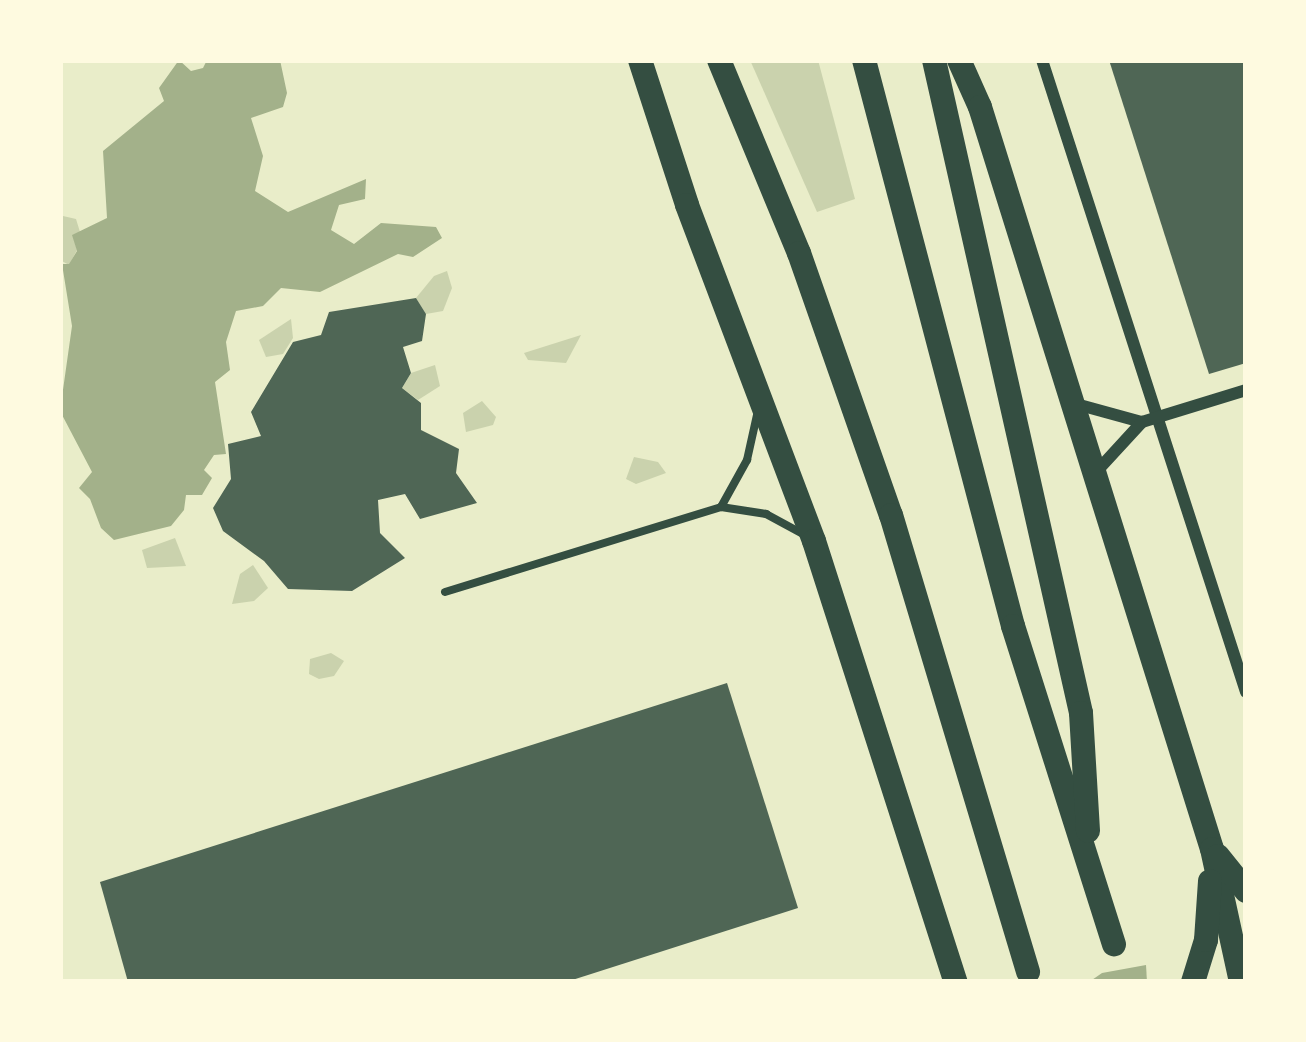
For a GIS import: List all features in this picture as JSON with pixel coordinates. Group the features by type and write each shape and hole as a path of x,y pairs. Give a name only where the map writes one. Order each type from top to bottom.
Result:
{"main road":[{"path":"640,60 759,400 814,541 956,979"},
{"path":"719,60 799,253 892,515 1028,972"},
{"path":"864,60 1013,626 1114,944"},
{"path":"934,60 1081,713 1089,784 1088,851"},
{"path":"959,60 980,107 1075,403 1212,849 1241,982"},
{"path":"1212,849 1246,891"},
{"path":"1193,982 1206,940 1212,849"}],"street":[{"path":"1042,60 1148,420 1246,692"},
{"path":"1096,472 1148,420 1246,390"},
{"path":"1075,403 1148,420"}],"lane":[{"path":"721,507 747,460 759,400"},
{"path":"446,592 721,507 766,514 814,541"}],"shaded area":[{"path":"179,60 191,71 203,68 207,60 280,60 287,93 283,107 251,118 263,156 255,191 288,212 366,179 365,199 339,205 331,230 354,244 381,223 436,227 442,238 413,257 398,254 320,292 281,288 263,306 236,311 226,342 230,370 215,382 226,454 214,455 204,470 212,478 202,495 186,495 184,510 171,526 114,540 101,528 90,499 79,488 92,472 60,411 72,326 62,264 69,264 77,251 72,235 107,218 103,151 164,101 159,88"},
{"path":"750,60 818,60 855,199 817,212"},
{"path":"63,216 76,219 80,232 73,235 77,250 69,265 60,260"},
{"path":"447,271 452,288 443,311 426,314 416,298 434,276"},
{"path":"291,319 293,338 283,354 266,357 259,340"},
{"path":"581,335 566,363 528,360 524,353"},
{"path":"435,365 440,386 418,400 402,388 411,373"},
{"path":"482,401 496,417 493,425 466,432 463,413"},
{"path":"634,457 658,462 666,473 636,484 626,479"},
{"path":"175,538 186,566 147,568 142,550"},
{"path":"253,565 268,588 254,601 232,604 240,574"},
{"path":"331,653 344,661 334,676 319,679 309,674 310,659"},
{"path":"1146,965 1147,982 1089,982 1102,973"}],"building":[{"path":"1109,60 1246,60 1246,363 1209,374"},
{"path":"416,298 426,314 422,341 403,347 411,373 402,388 421,403 421,430 459,449 456,473 477,503 420,519 405,494 378,500 380,533 405,558 352,591 288,589 264,561 223,531 213,508 231,479 228,444 261,436 251,412 293,342 321,335 329,312"},
{"path":"727,683 798,908 566,982 128,982 100,882"}]}
